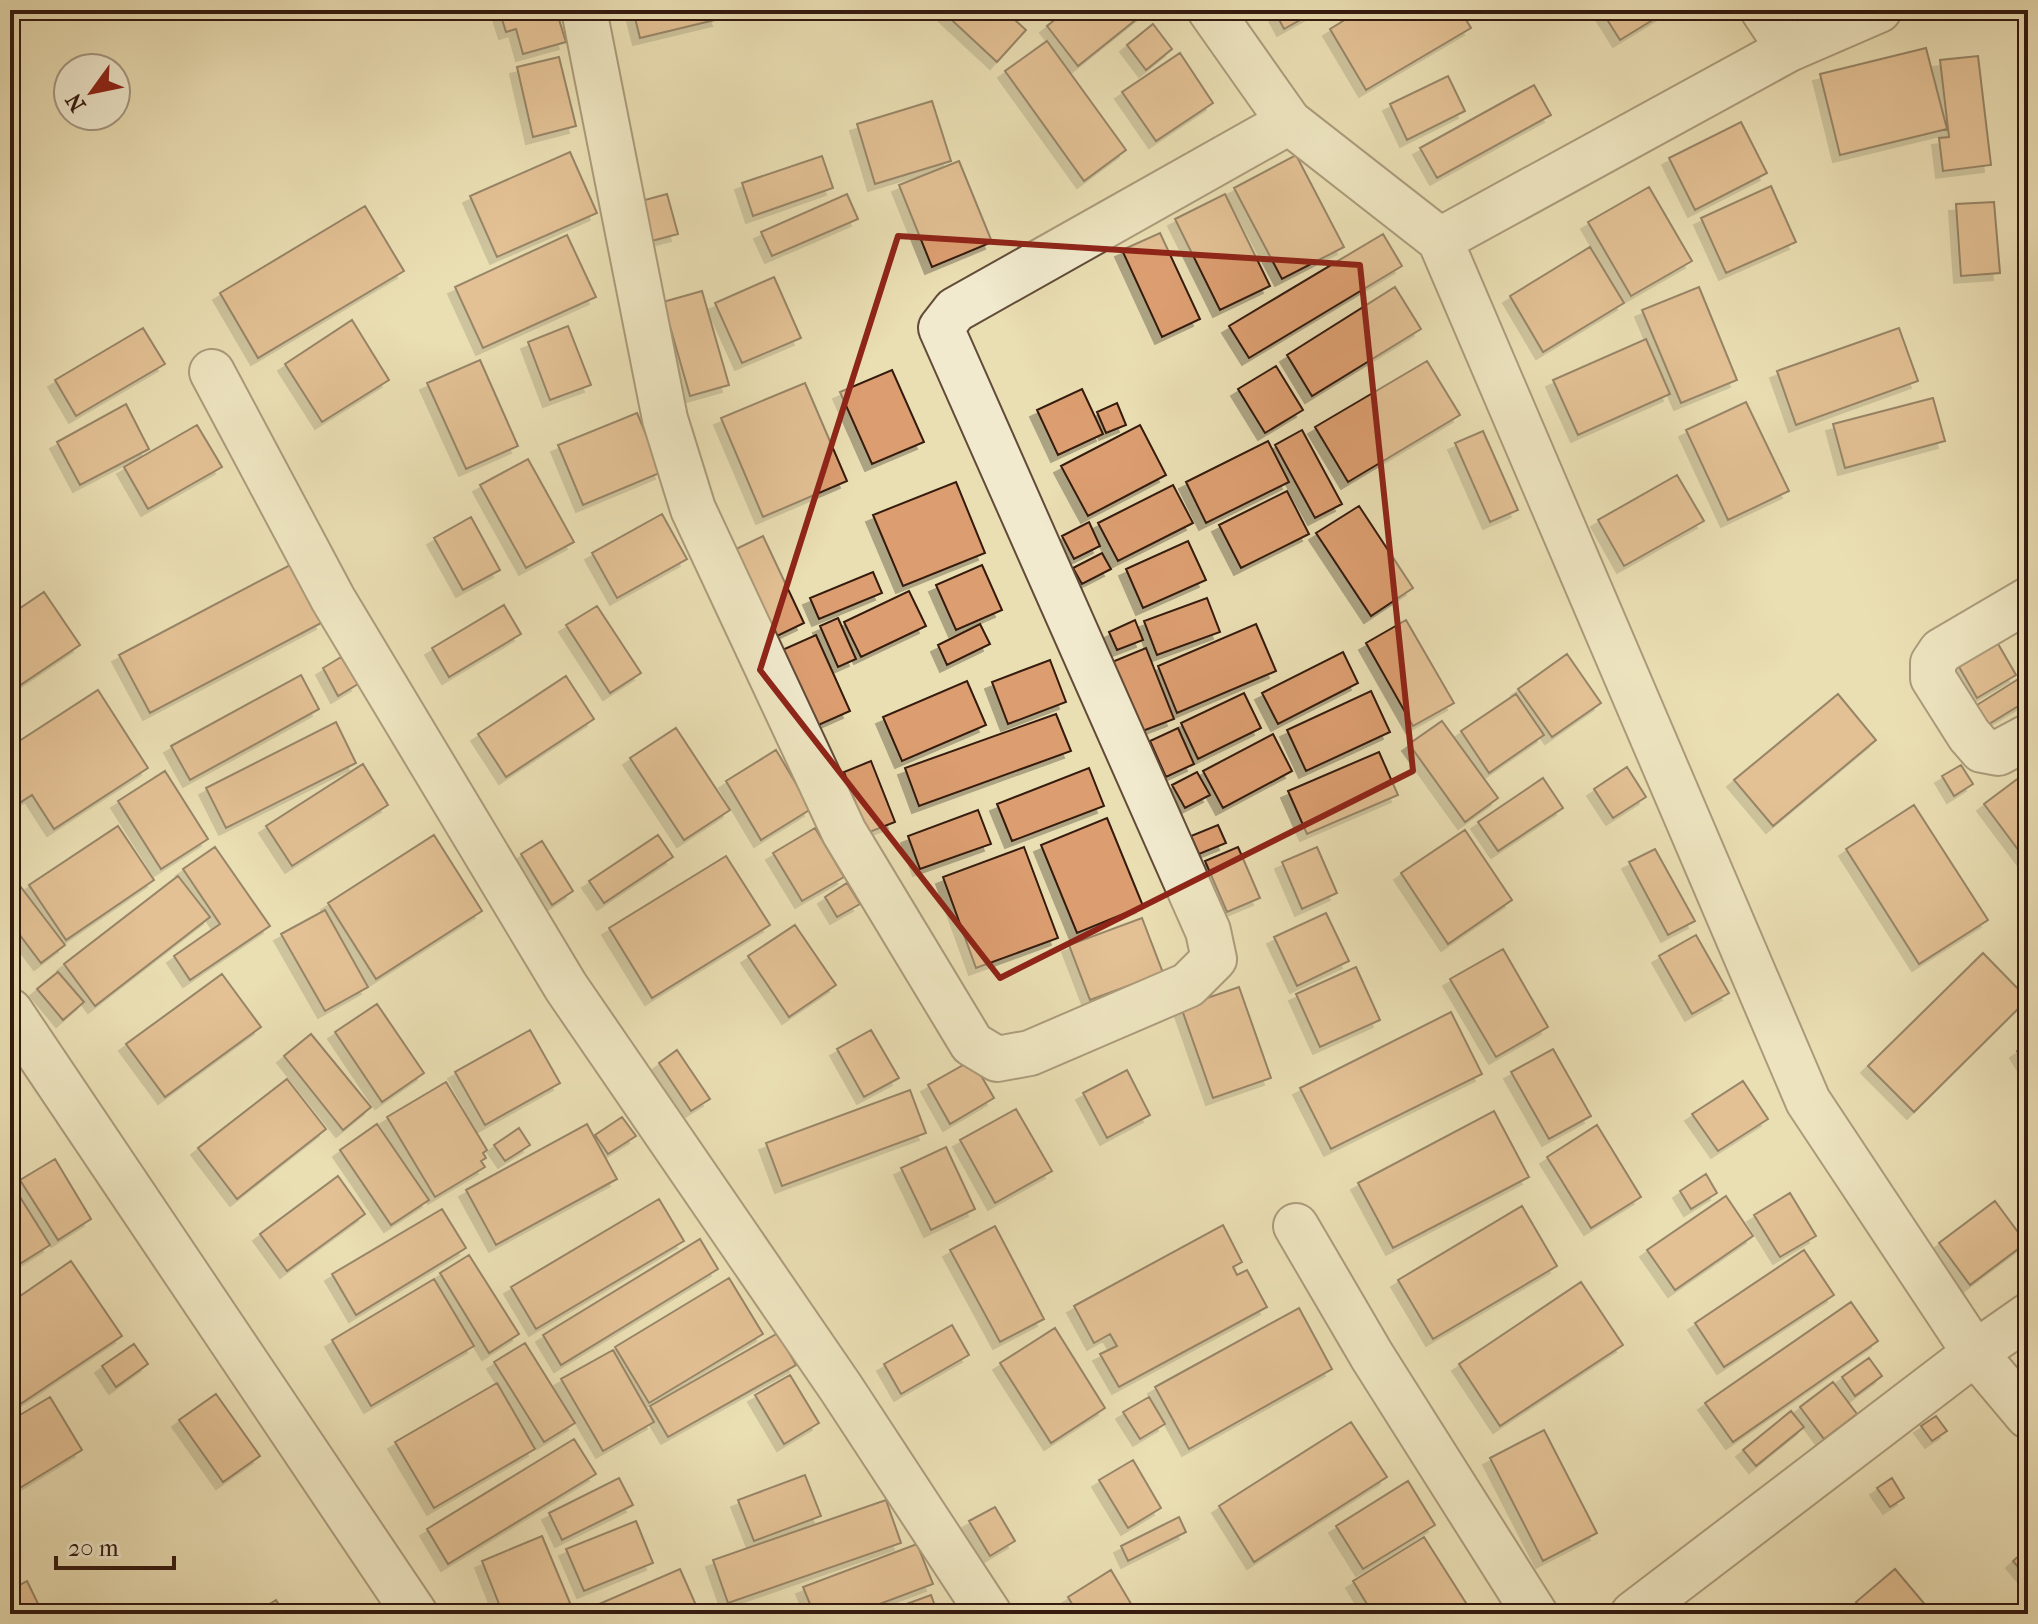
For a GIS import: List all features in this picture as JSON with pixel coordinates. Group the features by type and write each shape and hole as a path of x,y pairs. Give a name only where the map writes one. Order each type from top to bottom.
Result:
{"street":[{"path":"584,10 665,419 693,509 844,832 972,1044 997,1059 1030,1053 1188,985 1214,959 1202,916 941,328 955,310 1289,122"},
{"path":"1210,10 1289,122 1440,240 1808,1101 1975,1353 2028,1416"},
{"path":"1763,10 1789,49"},
{"path":"1440,240 1789,49 1879,10"},
{"path":"212,372 333,599 566,987 841,1388 989,1614"},
{"path":"2028,600 1941,651 1933,663 1933,678 1982,750 1998,753 2028,737"},
{"path":"10,1011 415,1614"},
{"path":"1296,1226 1372,1356 1535,1614"},
{"path":"1633,1614 2028,1316"}],"highlighted area":[{"path":"898,236 1360,265 1413,771 1000,978 760,670"}],"building":[{"path":"499,10 556,10 566,42 523,54 516,29 506,32"},
{"path":"633,10 716,10 719,19 640,38"},
{"path":"941,10 1004,10 1026,30 997,62"},
{"path":"1067,10 1148,10 1078,66 1047,26"},
{"path":"1274,10 1318,10 1284,29"},
{"path":"1361,10 1460,10 1471,28 1366,90 1330,29"},
{"path":"1601,10 1669,10 1620,40"},
{"path":"1153,24 1172,49 1146,70 1127,45"},
{"path":"1047,41 1126,150 1084,181 1005,71"},
{"path":"1926,48 1947,129 1840,155 1820,74"},
{"path":"1180,53 1213,103 1156,141 1122,92"},
{"path":"1978,56 1991,165 1943,171 1939,138 1949,137 1940,60"},
{"path":"559,57 576,126 533,137 517,67"},
{"path":"1448,76 1465,111 1407,140 1390,104"},
{"path":"1534,85 1551,115 1437,178 1420,148"},
{"path":"932,101 951,161 875,184 857,124"},
{"path":"1741,122 1767,173 1695,210 1669,158"},
{"path":"570,152 597,213 497,257 470,196"},
{"path":"1296,155 1344,247 1282,279 1234,188"},
{"path":"822,156 833,188 753,216 742,183"},
{"path":"959,161 992,242 932,267 899,185"},
{"path":"1771,186 1796,242 1726,273 1701,218"},
{"path":"1649,187 1692,261 1631,296 1588,222"},
{"path":"667,194 678,234 644,243 634,203"},
{"path":"847,194 858,219 772,256 761,232"},
{"path":"1225,194 1270,286 1220,310 1175,219"},
{"path":"1994,202 2000,273 1961,276 1956,204"},
{"path":"365,206 404,271 258,358 220,293"},
{"path":"1160,233 1200,319 1162,337 1122,250"},
{"path":"1383,234 1402,266 1249,358 1229,326"},
{"path":"567,235 596,297 483,348 455,287"},
{"path":"1590,247 1624,303 1543,352 1510,296"},
{"path":"774,277 801,338 742,363 715,303"},
{"path":"1395,287 1421,329 1312,396 1287,355"},
{"path":"1699,287 1737,380 1681,403 1642,310"},
{"path":"702,291 729,385 690,396 663,302"},
{"path":"352,320 389,380 322,422 285,364"},
{"path":"568,326 591,385 550,400 528,342"},
{"path":"143,328 165,364 76,416 55,380"},
{"path":"1899,328 1918,381 1796,425 1777,371"},
{"path":"1646,339 1670,394 1578,435 1553,380"},
{"path":"480,360 518,446 466,469 427,383"},
{"path":"1427,361 1460,415 1348,482 1315,427"},
{"path":"1276,366 1303,410 1265,433 1238,389"},
{"path":"892,370 924,442 872,464 840,392"},
{"path":"805,383 847,481 763,517 721,418"},
{"path":"1082,389 1103,434 1058,455 1037,410"},
{"path":"1933,398 1945,441 1845,468 1833,424"},
{"path":"1746,402 1789,491 1728,520 1686,430"},
{"path":"1117,403 1126,425 1106,433 1097,412"},
{"path":"126,404 149,449 80,485 57,442"},
{"path":"637,413 662,472 583,505 558,445"},
{"path":"197,425 222,467 148,509 124,467"},
{"path":"1140,425 1166,475 1088,516 1061,466"},
{"path":"1302,430 1342,504 1315,518 1275,445"},
{"path":"1483,431 1518,510 1490,522 1455,443"},
{"path":"1268,441 1289,482 1206,523 1186,482"},
{"path":"528,459 574,542 526,568 480,485"},
{"path":"1677,475 1704,521 1624,566 1598,520"},
{"path":"956,482 985,553 903,586 873,515"},
{"path":"1173,485 1193,523 1118,561 1098,523"},
{"path":"1287,491 1309,534 1241,568 1219,525"},
{"path":"1359,506 1413,588 1371,616 1316,533"},
{"path":"662,514 687,559 617,598 592,553"},
{"path":"471,517 500,570 463,590 434,538"},
{"path":"1089,522 1100,546 1074,559 1062,536"},
{"path":"763,536 804,623 775,637 734,550"},
{"path":"1188,541 1206,580 1143,608 1126,569"},
{"path":"1102,553 1111,569 1082,584 1073,568"},
{"path":"292,564 323,622 150,713 119,655"},
{"path":"982,565 1002,610 956,630 936,585"},
{"path":"873,572 882,593 819,619 810,598"},
{"path":"909,591 926,626 861,657 844,622"},
{"path":"44,592 80,645 10,692 10,615"},
{"path":"1207,598 1220,632 1157,655 1144,621"},
{"path":"504,605 521,634 449,677 432,648"},
{"path":"597,606 641,673 610,693 566,625"},
{"path":"838,618 856,659 838,667 820,626"},
{"path":"1135,620 1143,640 1117,650 1109,632"},
{"path":"1406,620 1454,703 1413,726 1366,643"},
{"path":"980,624 990,644 947,665 938,645"},
{"path":"1256,624 1276,671 1177,713 1158,666"},
{"path":"816,635 850,711 814,727 780,651"},
{"path":"1997,642 2016,675 1977,698 1958,665"},
{"path":"1146,648 1174,719 1140,732 1112,662"},
{"path":"1343,652 1358,683 1278,724 1262,693"},
{"path":"1567,654 1601,703 1552,737 1518,689"},
{"path":"341,657 358,684 338,696 323,668"},
{"path":"1050,660 1066,702 1008,724 992,682"},
{"path":"301,675 319,709 190,780 171,746"},
{"path":"566,676 594,719 506,777 478,734"},
{"path":"2020,678 2028,690 2028,700 1981,729 1969,710"},
{"path":"967,681 986,725 902,761 883,717"},
{"path":"98,690 148,768 54,829 32,795 15,806 10,798 10,747"},
{"path":"1371,691 1390,732 1306,771 1287,730"},
{"path":"1244,693 1261,728 1198,759 1181,723"},
{"path":"1516,694 1544,735 1489,773 1461,731"},
{"path":"1838,694 1876,740 1773,826 1734,780"},
{"path":"1056,714 1071,751 919,806 905,768"},
{"path":"1442,721 1498,798 1465,822 1409,744"},
{"path":"336,722 356,763 226,828 206,788"},
{"path":"676,728 730,810 684,840 630,758"},
{"path":"1178,728 1194,764 1166,777 1150,741"},
{"path":"1273,734 1292,771 1223,808 1203,771"},
{"path":"776,750 811,809 761,840 726,781"},
{"path":"1379,752 1398,795 1307,834 1288,791"},
{"path":"871,761 895,822 867,833 844,772"},
{"path":"363,764 388,805 292,866 266,826"},
{"path":"1961,765 1973,784 1954,796 1942,776"},
{"path":"1627,767 1646,797 1613,818 1594,789"},
{"path":"1089,768 1104,806 1012,841 997,804"},
{"path":"165,771 208,839 161,869 118,801"},
{"path":"2028,771 2028,863 1984,804"},
{"path":"1197,772 1210,795 1185,808 1172,785"},
{"path":"1543,778 1563,808 1498,851 1478,822"},
{"path":"1914,805 1988,920 1919,964 1846,849"},
{"path":"978,810 991,844 920,869 908,836"},
{"path":"1107,818 1143,906 1077,933 1041,845"},
{"path":"1218,825 1226,843 1199,854 1191,836"},
{"path":"118,826 154,880 66,940 29,885"},
{"path":"815,828 844,877 802,901 773,853"},
{"path":"1465,830 1512,900 1448,944 1401,873"},
{"path":"434,835 482,911 376,979 328,903"},
{"path":"658,835 673,857 604,903 589,881"},
{"path":"542,841 573,891 552,905 521,854"},
{"path":"215,847 270,926 190,980 174,956 220,924 183,869"},
{"path":"1024,847 1058,938 976,968 943,877"},
{"path":"1238,847 1260,898 1227,912 1205,861"},
{"path":"1317,847 1337,893 1302,909 1282,862"},
{"path":"1655,849 1695,921 1668,935 1629,862"},
{"path":"726,856 770,925 652,998 609,928"},
{"path":"178,876 210,917 95,1006 64,964"},
{"path":"17,882 65,945 41,963 10,922 10,887"},
{"path":"847,883 860,904 837,917 825,897"},
{"path":"325,910 368,987 325,1011 281,934"},
{"path":"1326,913 1349,961 1297,986 1274,937"},
{"path":"1142,918 1163,973 1090,1000 1069,945"},
{"path":"795,925 836,985 789,1017 748,956"},
{"path":"1696,935 1729,993 1692,1014 1659,956"},
{"path":"1503,949 1548,1027 1496,1057 1450,979"},
{"path":"1983,953 2028,999 1914,1112 1868,1066"},
{"path":"1356,967 1380,1020 1320,1047 1296,994"},
{"path":"58,972 84,1002 63,1020 37,989"},
{"path":"222,974 261,1027 165,1097 126,1044"},
{"path":"1239,987 1271,1078 1213,1098 1181,1007"},
{"path":"377,1004 424,1073 382,1102 335,1032"},
{"path":"1451,1012 1482,1074 1331,1149 1300,1088"},
{"path":"530,1030 560,1083 485,1125 455,1072"},
{"path":"871,1030 899,1078 864,1097 837,1049"},
{"path":"311,1034 371,1107 343,1130 284,1056"},
{"path":"2028,1044 2028,1069 2017,1051"},
{"path":"1553,1049 1591,1116 1549,1139 1511,1072"},
{"path":"677,1050 710,1099 691,1111 659,1063"},
{"path":"972,1060 994,1098 950,1124 928,1085"},
{"path":"1127,1070 1150,1115 1107,1138 1083,1093"},
{"path":"287,1079 326,1129 237,1199 198,1148"},
{"path":"1743,1081 1768,1119 1718,1151 1692,1114"},
{"path":"446,1082 487,1150 483,1153 486,1158 481,1161 485,1167 435,1197 387,1117"},
{"path":"910,1090 926,1133 782,1186 766,1143"},
{"path":"1016,1109 1052,1171 995,1203 960,1140"},
{"path":"1494,1111 1529,1177 1393,1248 1358,1183"},
{"path":"622,1117 636,1136 608,1154 595,1135"},
{"path":"377,1124 429,1200 391,1225 340,1150"},
{"path":"587,1124 617,1179 496,1245 466,1190"},
{"path":"1597,1125 1641,1197 1591,1228 1547,1157"},
{"path":"519,1128 530,1145 505,1161 494,1145"},
{"path":"946,1147 975,1209 931,1230 901,1168"},
{"path":"55,1159 91,1219 58,1240 20,1180"},
{"path":"1706,1174 1717,1193 1691,1209 1680,1191"},
{"path":"338,1176 365,1214 287,1271 260,1234"},
{"path":"10,1181 50,1245 10,1270"},
{"path":"1790,1193 1816,1236 1780,1257 1754,1215"},
{"path":"1726,1196 1753,1236 1675,1290 1647,1250"},
{"path":"659,1199 684,1241 536,1329 511,1287"},
{"path":"1995,1201 2026,1243 1970,1285 1939,1243"},
{"path":"1522,1206 1557,1266 1433,1339 1398,1280"},
{"path":"442,1209 466,1248 356,1315 332,1274"},
{"path":"1223,1225 1242,1262 1233,1267 1237,1275 1247,1270 1267,1307 1119,1387 1100,1354 1117,1346 1110,1334 1094,1343 1074,1306"},
{"path":"995,1226 1044,1319 1000,1342 950,1250"},
{"path":"700,1239 718,1269 561,1365 543,1335"},
{"path":"1804,1250 1834,1295 1724,1367 1695,1323"},
{"path":"469,1255 519,1334 489,1353 440,1273"},
{"path":"71,1261 122,1336 10,1411 10,1303"},
{"path":"729,1278 763,1334 649,1403 615,1347"},
{"path":"434,1279 474,1346 371,1406 332,1340"},
{"path":"1581,1282 1623,1345 1500,1426 1459,1364"},
{"path":"1851,1302 1878,1341 1733,1442 1705,1403"},
{"path":"1299,1308 1332,1369 1189,1449 1155,1387"},
{"path":"952,1325 969,1355 901,1394 884,1364"},
{"path":"1055,1328 1105,1408 1051,1443 1000,1363"},
{"path":"778,1333 796,1365 668,1437 650,1406"},
{"path":"525,1343 575,1423 544,1442 494,1362"},
{"path":"134,1344 148,1364 116,1387 102,1366"},
{"path":"613,1350 654,1422 603,1451 561,1379"},
{"path":"1869,1358 1882,1376 1855,1396 1842,1377"},
{"path":"790,1375 819,1423 784,1444 755,1395"},
{"path":"1833,1382 1857,1414 1824,1439 1800,1407"},
{"path":"497,1383 535,1449 434,1508 395,1442"},
{"path":"216,1394 260,1456 223,1482 179,1420"},
{"path":"50,1397 82,1450 10,1494 10,1421"},
{"path":"1149,1397 1165,1424 1140,1439 1123,1412"},
{"path":"1791,1411 1804,1427 1756,1466 1743,1450"},
{"path":"1936,1416 1947,1431 1932,1441 1921,1426"},
{"path":"1351,1422 1387,1477 1254,1562 1219,1506"},
{"path":"1544,1430 1597,1533 1543,1561 1490,1458"},
{"path":"574,1439 596,1474 448,1564 427,1529"},
{"path":"1133,1460 1161,1508 1128,1528 1099,1480"},
{"path":"805,1475 821,1516 754,1541 738,1500"},
{"path":"619,1478 633,1505 562,1540 549,1513"},
{"path":"1892,1478 1904,1498 1890,1507 1877,1488"},
{"path":"1408,1481 1435,1525 1363,1569 1336,1526"},
{"path":"886,1500 901,1543 728,1603 713,1560"},
{"path":"995,1507 1015,1541 990,1556 969,1521"},
{"path":"1179,1517 1186,1532 1128,1561 1121,1546"},
{"path":"636,1521 653,1563 584,1591 566,1549"},
{"path":"542,1536 570,1603 544,1614 503,1614 482,1561"},
{"path":"1424,1537 1473,1614 1373,1614 1353,1581"},
{"path":"917,1544 933,1584 853,1614 814,1614 803,1587"},
{"path":"2028,1548 2028,1579 2013,1561"},
{"path":"680,1569 699,1612 576,1614"},
{"path":"1895,1569 1933,1614 1866,1614 1856,1602"},
{"path":"1111,1570 1137,1614 1078,1614 1068,1597"},
{"path":"27,1581 43,1614 10,1614 10,1590"},
{"path":"931,1595 938,1614 879,1614"},
{"path":"276,1600 285,1614 253,1614"}]}
